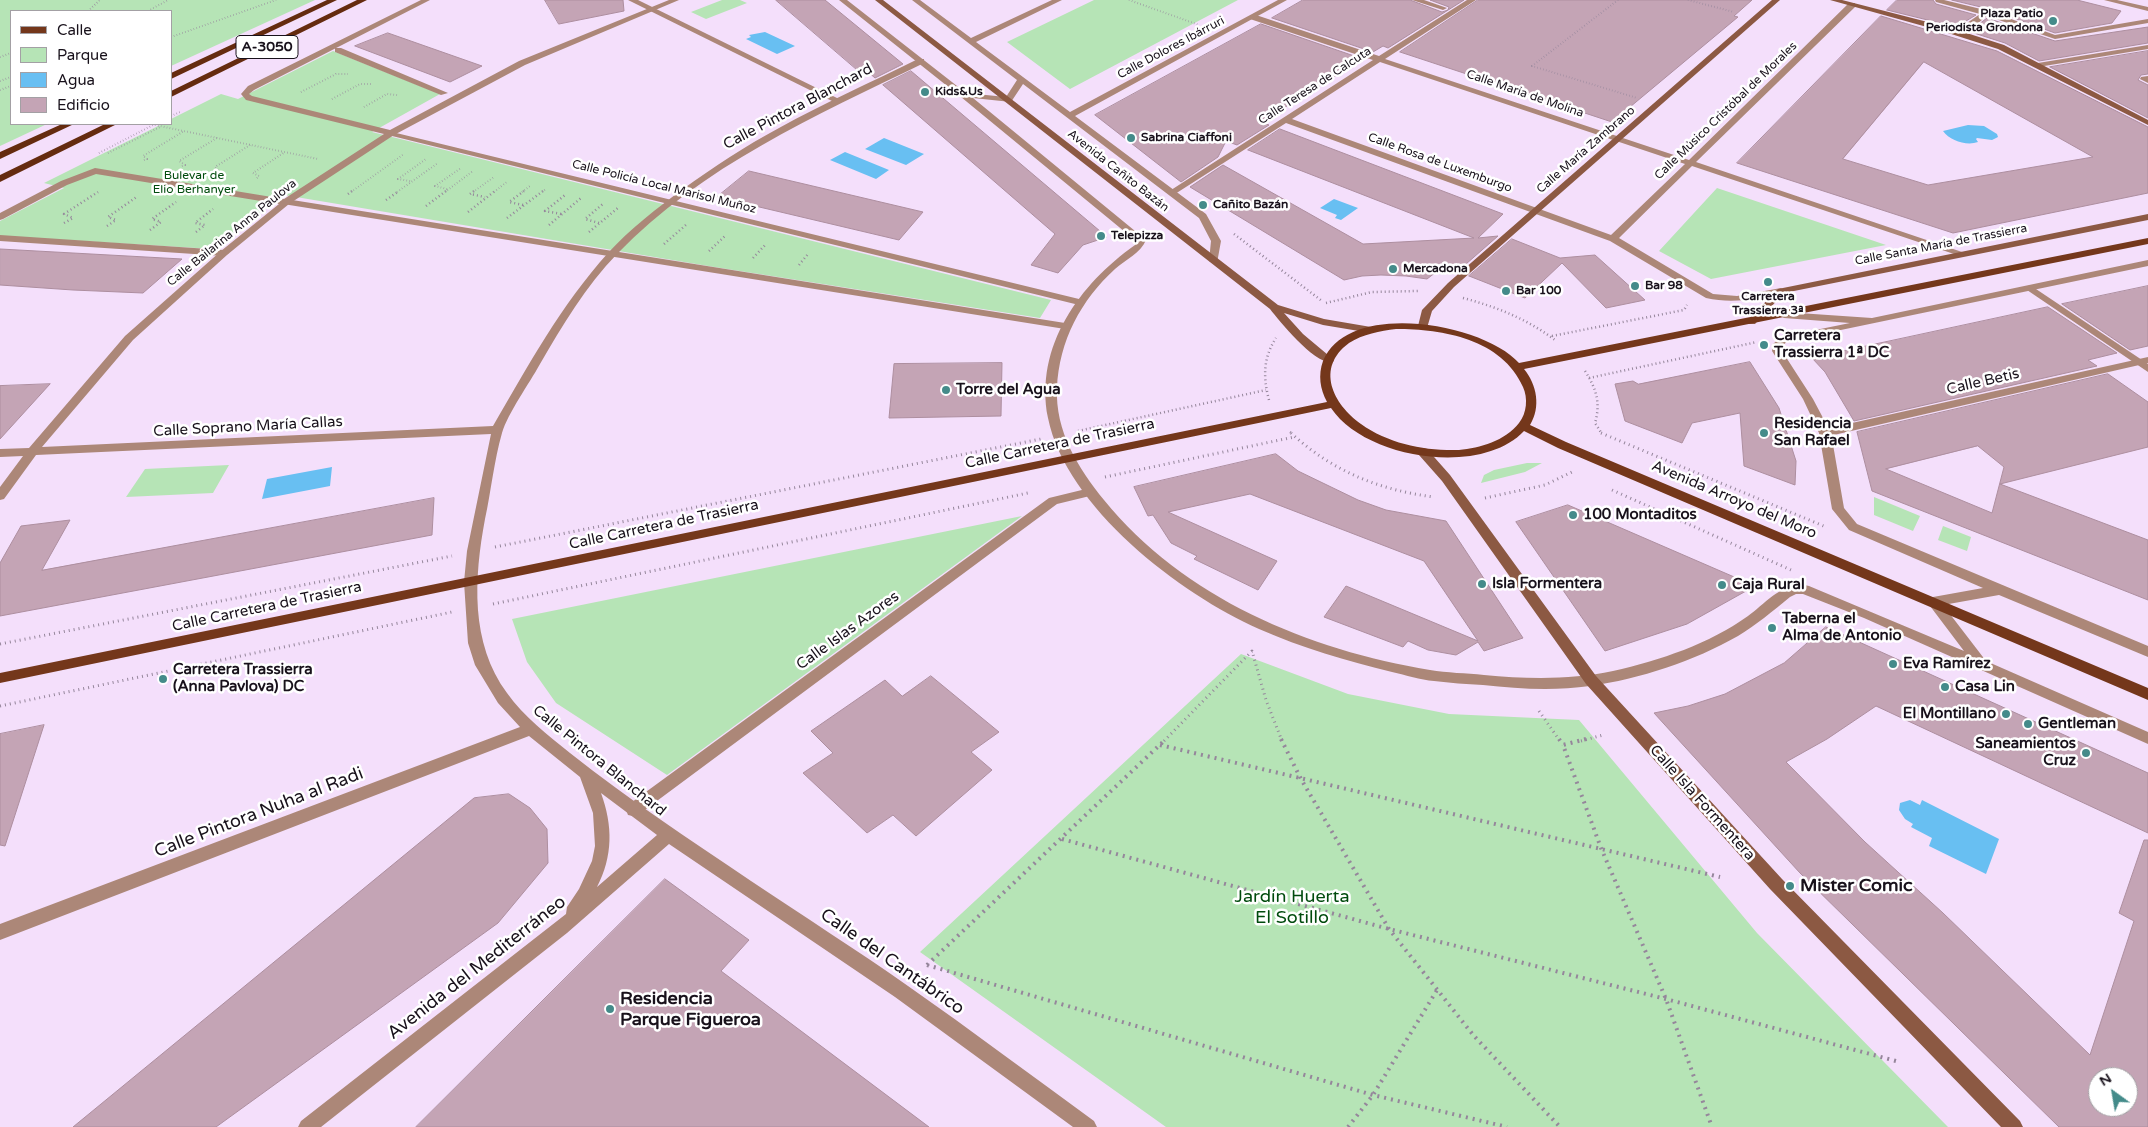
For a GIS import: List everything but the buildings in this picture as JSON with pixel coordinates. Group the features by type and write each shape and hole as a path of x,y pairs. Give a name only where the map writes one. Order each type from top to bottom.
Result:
{"highway":[{"name":"A-3050","path":"172,76 333,0"},
{"name":"A-3050","path":"172,94 363,0"},
{"path":"0,156 67,125"},
{"path":"0,179 110,125"}],"main road":[{"name":"Avenida Cañito Bazán","path":"879,0 1274,307 1287,326 1297,336 1329,360"},
{"name":"Calle María Zambrano","path":"1423,326 1427,310 1442,294 1534,211 1776,0"},
{"path":"1834,0 1854,2 1980,40 2018,55 2148,123"},
{"name":"Calle Santa María de Trassierra","path":"1781,291 2148,217"},
{"path":"1517,367 1751,322 2148,241"},
{"path":"1751,322 1781,291"},
{"name":"Avenida Cañito Bazán","path":"1274,307 1323,322 1372,330"},
{"path":"1396,326 1423,326 1452,331 1480,341 1504,356 1517,367 1529,387 1532,400 1530,414 1523,426 1504,442 1475,451 1459,453 1423,452 1390,443 1369,434 1345,417 1334,404 1327,393 1325,370 1336,350 1345,342 1372,330 1396,326"},
{"name":"Calle Carretera de Trasierra","path":"0,678 1334,404"},
{"name":"Avenida Arroyo del Moro","path":"1523,426 1562,445 2148,694"},
{"name":"Calle Isla Formentera","path":"1423,452 1446,478 1591,680 1776,884 2014,1127"}],"street":[{"name":"Calle Policía Local Marisol Muñoz","path":"426,0 251,88 245,94 249,98 1079,302"},
{"path":"632,0 837,100"},
{"name":"Calle Bailarina Anna Paulova","path":"0,496 32,452 128,338 224,253 286,202 391,133 522,63 675,0"},
{"path":"844,0 1138,237 1141,243 1139,246 1106,272 1079,302 1065,326 1052,372 1051,397 1059,435 1069,459 1086,487 1124,529 1182,579 1246,618 1352,658 1432,676 1529,683 1591,680"},
{"name":"Avenida Cañito Bazán","path":"916,0 1203,216 1216,241 1214,261"},
{"path":"971,41 1058,0"},
{"name":"Calle Dolores Ibárruri","path":"1071,115 1282,0"},
{"path":"1416,0 1443,8"},
{"name":"Calle Teresa de Calcuta","path":"1172,192 1472,0"},
{"path":"1940,0 1938,1 1986,14 2055,37 2148,21"},
{"path":"2108,0 2148,9"},
{"name":"Calle Músico Cristóbal de Morales","path":"1612,239 1854,2"},
{"path":"1970,26 1986,14"},
{"name":"Calle María de Molina","path":"1253,16 1960,254"},
{"path":"2038,65 2148,47"},
{"path":"338,50 444,93"},
{"name":"Calle Pintora Blanchard","path":"668,835 632,810 531,729 503,699 482,665 476,643 470,582 473,552 497,430 554,330 612,254 671,202 759,141 837,100 921,61"},
{"path":"964,95 1008,100 1022,79"},
{"name":"Calle Rosa de Luxemburgo","path":"1287,120 1612,239 1710,296 1720,299 1736,299 1781,291"},
{"path":"0,217 82,174 102,171 738,275 1065,326"},
{"path":"0,238 224,253"},
{"path":"2148,263 1785,339 1778,344 1777,351 1808,399 1825,433 1838,509 1854,527 1876,538 2148,652"},
{"path":"2030,288 2145,364"},
{"path":"1784,315 1872,321"},
{"name":"Calle Betis","path":"1825,433 2145,364"},
{"name":"Calle Soprano María Callas","path":"0,454 497,430"},
{"name":"Calle Islas Azores","path":"632,810 1053,501 1086,487"},
{"name":"Avenida Arroyo del Moro","path":"1591,680 1657,664 1701,648 1734,631 1785,594 1804,588 2148,738"},
{"path":"1933,602 2000,590"},
{"name":"Avenida Arroyo del Moro","path":"1933,602 1981,664"},
{"name":"Calle Pintora Nuha al Radi","path":"0,932 531,729"},
{"path":"561,928 592,883 603,846 604,829 601,813 585,773"},
{"name":"Avenida del Mediterráneo","path":"307,1127 561,928 668,835"},
{"name":"Calle del Cantábrico","path":"668,835 710,861 901,991 1088,1127"}],"path":[{"path":"89,10 100,0"},
{"path":"150,10 168,0"},
{"path":"172,37 276,0"},
{"path":"1129,0 1199,25"},
{"path":"1618,0 1532,66 1643,100"},
{"path":"1688,0 1742,14"},
{"path":"296,95 336,74 344,75 371,63"},
{"path":"327,102 360,84 370,85 395,73"},
{"path":"358,110 387,94 395,95 419,83"},
{"path":"155,125 342,164"},
{"path":"38,241 73,218 64,214 147,158 143,156 184,131"},
{"path":"84,244 116,220 108,217 185,165 179,161 217,138"},
{"path":"344,196 425,141"},
{"path":"127,246 161,222 152,219 222,171 215,167 250,145"},
{"path":"174,249 205,225 195,223 235,192 260,176 253,173 285,152"},
{"path":"411,182 398,178 430,156"},
{"path":"382,203 442,160"},
{"path":"448,189 435,186 466,165"},
{"path":"423,209 478,168"},
{"path":"486,197 470,194 499,173"},
{"path":"462,216 514,176"},
{"path":"523,205 509,202 536,182"},
{"path":"501,223 551,185"},
{"path":"561,214 545,211 571,190"},
{"path":"543,230 585,195"},
{"path":"600,223 585,219 608,200"},
{"path":"585,236 623,203"},
{"path":"646,260 703,209"},
{"path":"1203,216 1226,228 1325,303"},
{"path":"693,267 742,219"},
{"path":"738,275 781,228"},
{"path":"784,282 821,238"},
{"path":"1589,378 1773,339 1785,339"},
{"path":"0,644 1059,435 1266,390"},
{"path":"1086,487 1295,437"},
{"path":"1486,498 1508,495 1572,473 1578,475"},
{"path":"1612,490 1793,570"},
{"path":"0,706 1034,492"},
{"path":"1507,1127 1372,1095 927,964 1160,745 1252,652 1266,700 1281,739 1301,779 1389,929 1474,1036 1560,1127"},
{"path":"1539,711 1563,745 1601,848 1666,999 1712,1127"},
{"path":"1563,745 1603,735"},
{"path":"1160,745 1720,877"},
{"path":"1062,839 1389,929 1666,999 1896,1061"},
{"path":"1348,1127 1372,1095 1437,990"}],"green space":[{"path":"0,0 315,0 172,66 172,10 10,10 10,125 45,125 0,146"},
{"path":"722,0 740,0 747,3 706,19 691,12"},
{"path":"1094,0 1238,0 1070,89 1007,42"},
{"name":"Bulevar de Elio Berhanyer","path":"333,51 440,94 372,132 1051,300 1040,318 714,267 284,195 212,249 0,236 0,221 64,188 44,183 160,125 172,125 172,118 221,94 238,99"},
{"path":"1717,188 1886,245 1711,279 1659,251"},
{"path":"1527,463 1542,463 1525,472 1481,483 1484,475 1494,470"},
{"path":"229,465 213,493 126,497 145,469"},
{"path":"1874,497 1920,516 1913,531 1874,515"},
{"path":"1022,516 667,775 556,703 527,662 512,619"},
{"path":"1943,526 1971,537 1967,551 1938,540"},
{"name":"Jardín Huerta El Sotillo","path":"1241,654 1348,694 1449,714 1579,720 1757,933 1948,1127 1166,1127 920,952"}],"water":[{"path":"765,32 795,46 777,54 746,39 751,37 749,35"},
{"path":"1968,125 1984,126 1997,134 1998,137 1992,140 1977,138 1978,142 1964,143 1950,138 1943,131"},
{"path":"884,138 924,154 906,165 865,149"},
{"path":"845,152 889,170 876,179 830,160"},
{"path":"1334,199 1358,208 1341,220 1335,218 1337,215 1320,208"},
{"path":"332,467 330,486 262,499 267,479"},
{"path":"1910,800 1920,805 1922,800 1999,839 1986,874 1929,846 1932,838 1911,827 1913,824 1905,819 1899,810 1900,803"}],"place":[{"name":"Plaza Patio Periodista Grondona","path":"2053,21"},
{"name":"Kids&Us","path":"925,92"},
{"name":"Sabrina Ciaffoni","path":"1131,138"},
{"name":"Cañito Bazán","path":"1203,205"},
{"name":"Telepizza","path":"1101,236"},
{"name":"Mercadona","path":"1393,269"},
{"name":"Carretera Trassierra 3ª","path":"1768,282"},
{"name":"Bar 98","path":"1635,286"},
{"name":"Bar 100","path":"1506,291"},
{"name":"Carretera Trassierra 1ª DC","path":"1764,345"},
{"name":"Torre del Agua","path":"946,390"},
{"name":"Residencia San Rafael","path":"1764,433"},
{"name":"100 Montaditos","path":"1573,515"},
{"name":"Isla Formentera","path":"1482,584"},
{"name":"Caja Rural","path":"1722,585"},
{"name":"Taberna el Alma de Antonio","path":"1772,628"},
{"name":"Eva Ramírez","path":"1893,664"},
{"name":"Carretera Trassierra (Anna Pavlova) DC","path":"163,679"},
{"name":"Casa Lin","path":"1945,687"},
{"name":"El Montillano","path":"2006,714"},
{"name":"Gentleman","path":"2028,724"},
{"name":"Saneamientos Cruz","path":"2086,753"},
{"name":"Mister Comic","path":"1790,886"},
{"name":"Residencia Parque Figueroa","path":"610,1009"}]}
